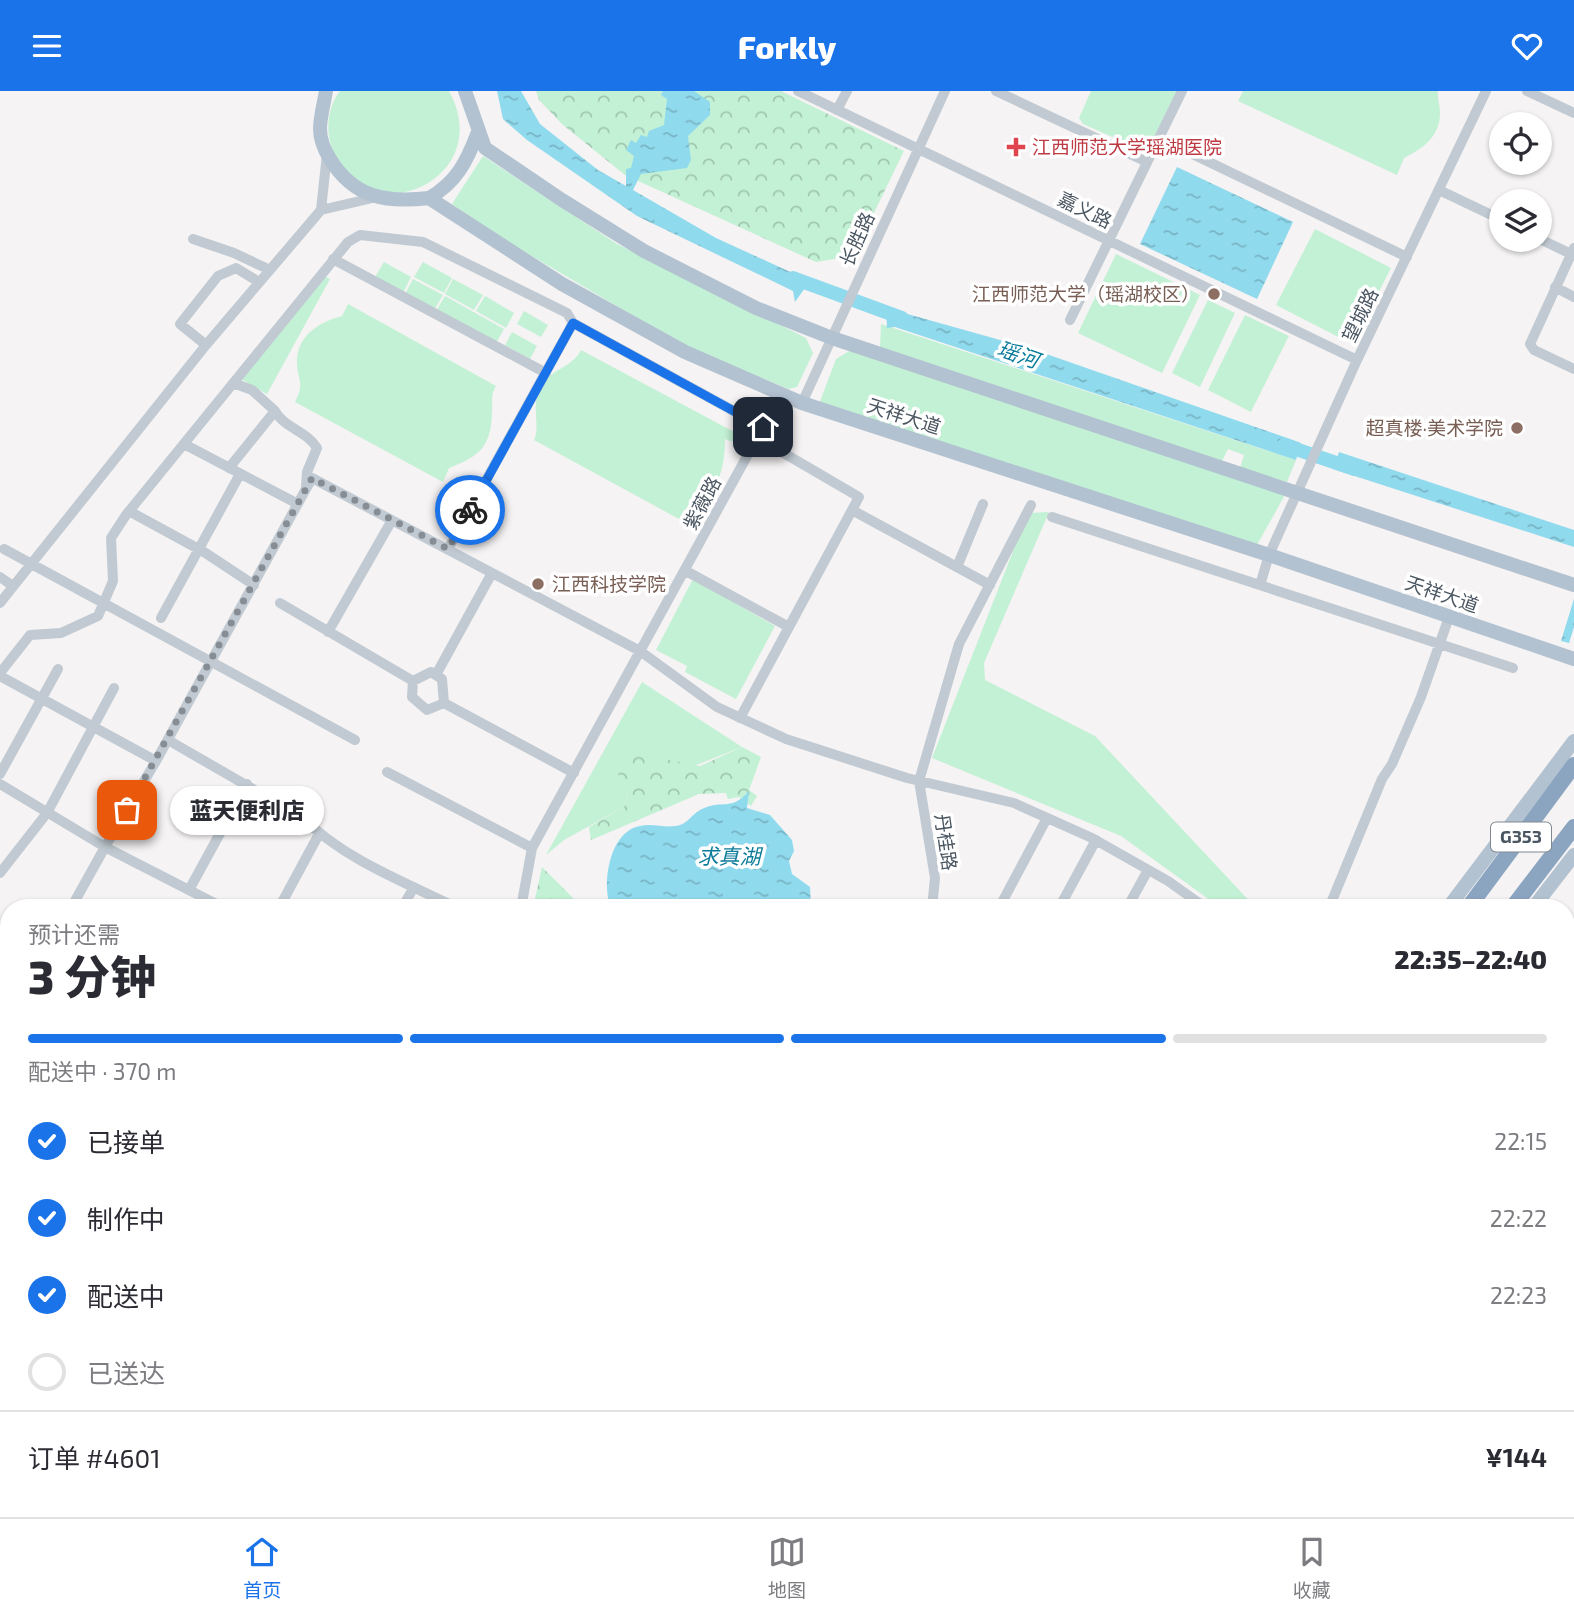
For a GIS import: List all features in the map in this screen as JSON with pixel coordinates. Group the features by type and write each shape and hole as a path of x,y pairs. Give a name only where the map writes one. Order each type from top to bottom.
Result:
{"highway":[{"name":"G353","path":"1475,899 1574,765"},
{"name":"G353","path":"1519,899 1574,827"}],"main road":[{"path":"326,91 320,129 327,154 340,175 358,191 377,197 410,200 429,198 445,189 461,171 478,132"},
{"path":"465,91 485,148 644,251 756,308 832,338 1300,487 1574,585"},
{"name":"天祥大道","path":"429,198 551,277 685,352 802,403 1269,555 1574,659"},
{"path":"1455,899 1574,741"},
{"path":"1540,899 1574,855"}],"street":[{"name":"嘉义路","path":"797,91 1357,360"},
{"path":"837,110 847,91"},
{"name":"长胜路","path":"802,403 945,91"},
{"path":"996,91 1147,162"},
{"path":"1070,320 1182,91"},
{"name":"望城路","path":"1261,585 1269,555 1357,360 1486,91"},
{"path":"1527,91 1574,113"},
{"path":"1159,138 1407,257"},
{"path":"0,603 206,345 321,210 327,154"},
{"path":"1439,190 1489,214"},
{"path":"321,210 377,197"},
{"path":"156,761 0,675 30,635 61,633 98,616 113,582 111,538 129,512 333,259 348,242 360,235 422,242 567,313 573,323 763,427 758,438 859,496 740,718"},
{"path":"193,239 234,253 270,270"},
{"path":"1552,244 1572,251 1530,344 1534,350 1574,369"},
{"path":"333,259 546,373"},
{"path":"206,345 180,324 218,276 236,268 259,282"},
{"path":"1555,287 1574,297"},
{"path":"448,549 573,323"},
{"path":"233,383 251,390 275,411 279,419 313,440 317,448 307,473 306,487"},
{"path":"229,468 275,411"},
{"name":"紫薇路","path":"523,899 532,848 758,438"},
{"path":"184,444 298,504"},
{"path":"161,618 240,474"},
{"path":"76,899 168,740 312,478 642,652 717,707 786,739 919,781 1014,803 1096,840 1148,870 1190,899"},
{"path":"957,567 983,504"},
{"path":"919,781 959,644 1031,505"},
{"path":"852,510 990,585"},
{"path":"129,512 199,550 254,585"},
{"path":"1052,517 1513,668"},
{"path":"328,632 392,520"},
{"path":"5,549 355,740"},
{"path":"685,571 789,627"},
{"path":"437,673 492,573"},
{"path":"0,577 13,586"},
{"path":"280,603 412,681"},
{"path":"1333,899 1382,779 1392,764 1421,697 1449,617"},
{"path":"0,773 58,669"},
{"path":"412,681 431,672 437,673"},
{"path":"437,673 444,685 444,702"},
{"path":"412,681 412,697 420,707 427,710 444,702"},
{"path":"0,873 47,813 114,688"},
{"path":"444,702 574,773"},
{"path":"168,740 303,818 319,834 350,854 439,899"},
{"path":"387,772 532,848"},
{"name":"丹桂路","path":"919,781 935,878 933,899"},
{"path":"0,785 105,847 206,899"},
{"path":"189,890 247,785"},
{"path":"1004,899 1047,818"},
{"path":"284,899 319,834"},
{"path":"1064,899 1096,840"},
{"path":"1132,899 1148,870"},
{"path":"407,899 414,887"}],"green space":[{"path":"340,91 449,91 459,123 456,150 442,172 421,187 396,193 371,190 348,175 332,148 329,134 330,111"},
{"path":"536,91 781,91 904,151 853,256 816,262 625,175 563,125 539,100"},
{"path":"1091,91 1177,91 1149,149 1142,150 1083,124 1079,118"},
{"path":"1243,91 1438,91 1439,121 1430,140 1404,158 1397,175 1238,101"},
{"path":"483,156 617,244 806,338 813,353 797,387 788,389 683,345 503,239 452,204"},
{"path":"1315,229 1391,268 1352,344 1276,305"},
{"path":"1116,254 1200,295 1162,373 1078,333"},
{"path":"384,262 411,277 403,293 375,277"},
{"path":"423,262 452,278 444,293 414,277"},
{"path":"322,275 330,279 267,394 241,379"},
{"path":"413,279 443,295 434,310 405,294"},
{"path":"453,279 483,295 474,310 445,294"},
{"path":"445,296 504,329 496,343 436,311"},
{"path":"485,296 514,313 506,328 476,311"},
{"path":"1208,300 1235,313 1200,387 1172,373"},
{"path":"348,304 496,386 492,396 491,424 486,442 482,449 469,459 449,468 443,482 295,402 300,390 297,359 302,343 312,330 342,316"},
{"path":"524,311 548,325 541,337 517,324"},
{"path":"1245,315 1289,336 1251,412 1208,390"},
{"path":"881,324 1296,460 1287,482 1240,468 1244,455 1228,449 1222,461 880,347"},
{"path":"512,332 537,346 530,359 505,345"},
{"path":"581,350 736,433 732,442 725,439 721,473 717,483 704,500 684,510 679,519 534,440 537,429 536,401 541,386"},
{"path":"851,350 1286,493 1257,545 819,404 836,359"},
{"path":"1049,512 984,663 985,680 1095,736 1248,899 1208,899 1121,836 932,758 1028,513"},
{"path":"693,579 775,626 736,699 685,672 687,666 656,650"},
{"path":"642,682 742,747 628,792 625,806 564,840 546,855"},
{"path":"742,747 761,757 749,790 757,796 751,806 739,797 728,799 726,793 699,794 591,840 589,827 625,806 628,792 618,776 623,751 700,766"},
{"path":"542,867 574,899 535,899"}],"water":[{"path":"497,91 521,91 540,124 598,170 626,186 626,169 631,168 634,156 626,150 631,140 636,143 641,135 647,137 649,131 664,125 667,99 661,95 663,91 694,91 710,102 710,115 688,136 691,160 687,168 641,174 633,190 716,238 810,281 795,302 793,291 637,216 527,140 503,119"},
{"path":"1177,167 1293,222 1257,299 1140,244"},
{"path":"886,308 1032,349 1293,440 1301,443 1296,460 895,327 887,328"},
{"path":"1339,452 1574,530 1574,547 1333,469"},
{"path":"1574,599 1574,627 1569,643 1561,641"},
{"name":"求真湖","path":"749,791 747,808 770,815 792,840 794,851 789,861 792,874 810,887 811,899 608,899 610,861 621,838 629,830 645,825 679,825 702,809 731,803"}],"waterway":[{"name":"瑶河","path":"793,278 902,318"},
{"name":"瑶河","path":"1284,445 1354,469"}],"way so far":[{"path":"127,810 312,478 448,549 470,510"}],"place":[{"name":"江西师范大学瑶湖医院","path":"1016,147"},
{"name":"江西师范大学（瑶湖校区）","path":"1214,294"},
{"name":"超真楼·美术学院","path":"1517,428"},
{"name":"江西科技学院","path":"538,584"},
{"name":"蓝天便利店","path":"127,810"}],"route":[{"path":"470,510 573,323 763,427"}]}
